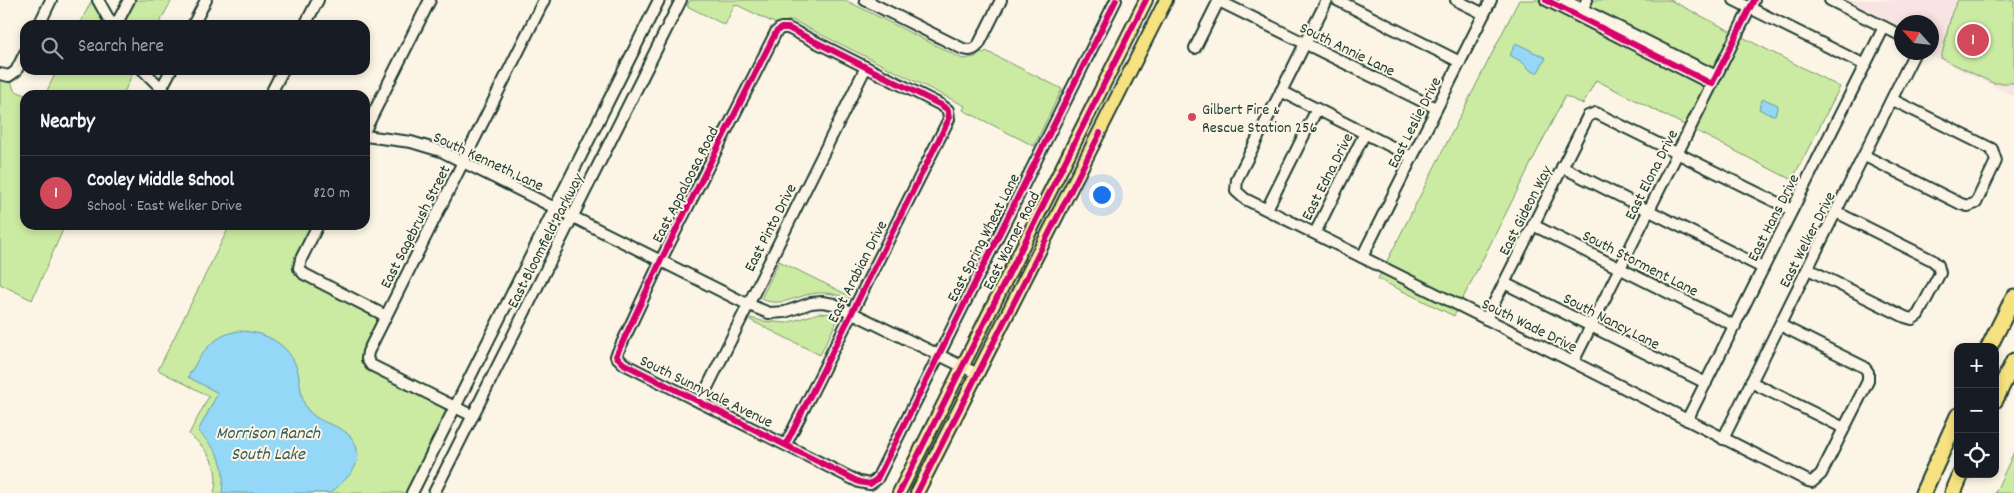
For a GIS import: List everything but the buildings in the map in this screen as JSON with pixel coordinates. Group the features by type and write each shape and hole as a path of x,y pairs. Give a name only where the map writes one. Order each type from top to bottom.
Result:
{"highway":[{"path":"1991,343 2014,297"},
{"path":"1999,392 2014,361"},
{"path":"1922,493 1954,425"},
{"path":"1953,493 1959,478"}],"main road":[{"name":"East Warner Road","path":"899,493 1146,0"},
{"name":"East Warner Road","path":"917,493 1166,0"},
{"path":"1083,125 1100,133"}],"street":[{"path":"41,20 51,0"},
{"path":"98,0 109,20"},
{"path":"119,20 129,0"},
{"path":"196,20 206,0"},
{"path":"308,20 318,0"},
{"path":"370,120 430,0"},
{"name":"East Sagebrush Street","path":"454,407 371,365 367,359 368,352 544,0"},
{"name":"East Bloomfield Parkway","path":"412,493 659,0"},
{"name":"East Bloomfield Parkway","path":"434,493 681,0"},
{"path":"864,0 883,4 963,49 974,50 979,44 1001,0"},
{"name":"East Spring Wheat Lane","path":"870,484 877,479 1116,0"},
{"path":"1195,48 1219,0"},
{"name":"South Annie Lane","path":"1219,0 1436,108"},
{"path":"1327,0 1281,91 1412,157"},
{"path":"1337,0 1460,62"},
{"path":"1456,0 1484,14"},
{"name":"East Leslie Drive","path":"1362,257 1491,0"},
{"path":"1546,0 1583,8"},
{"path":"1564,0 1583,8 1714,80"},
{"path":"1734,0 1752,4 1865,65"},
{"path":"1830,0 1894,32"},
{"name":"East Elona Drive","path":"1573,362 1752,4"},
{"name":"East Hans Drive","path":"1687,420 1884,27"},
{"name":"East Appaloosa Road","path":"616,356 661,260 776,32 781,28 788,28 866,67"},
{"name":"East Welker Drive","path":"1723,439 1913,60"},
{"path":"4,75 16,71 20,63"},
{"name":"East Arabian Drive","path":"786,444 949,119 948,110 866,67"},
{"name":"East Pinto Drive","path":"700,402 866,67"},
{"path":"148,75 162,90"},
{"path":"165,90 169,75"},
{"path":"273,90 280,75"},
{"name":"South Wade Drive","path":"1281,91 1237,179 1236,192 1245,199 1808,481 1812,482 1821,474 1844,428"},
{"path":"1865,156 1961,204 1968,206 1976,203 1996,161 1992,149 1893,100"},
{"path":"1267,210 1317,109"},
{"name":"East Gideon Way","path":"1486,319 1588,116 1596,113 1678,153"},
{"name":"East Edna Drive","path":"1314,233 1365,133"},
{"name":"South Kenneth Lane","path":"370,137 403,140 427,146 464,161 747,304 769,312 785,312 811,303 834,304 978,374"},
{"path":"1678,153 1792,210"},
{"path":"1562,167 1764,268"},
{"path":"1808,269 1912,319 1918,315 1940,273 1938,265 1932,260 1836,212"},
{"name":"South Storment Lane","path":"1533,225 1735,326"},
{"path":"316,230 301,259 299,268 304,274 386,316"},
{"name":"South Nancy Lane","path":"1504,283 1706,383"},
{"path":"1752,382 1844,428 1868,381 1868,372 1864,367 1780,325"},
{"name":"South Sunnyvale Avenue","path":"616,356 624,364 859,482 870,484"},
{"path":"454,407 473,416"}],"shaded area":[{"path":"1847,0 2014,0 2014,96 1939,59 1939,15 1894,15 1894,24"}],"green space":[{"path":"92,0 98,0 109,20 82,20"},
{"path":"129,0 172,0 161,20 119,20"},
{"path":"690,0 845,0 963,59 975,57 981,52 984,53 986,51 1062,89 1034,146 963,110 965,106 792,20 776,24 735,4 725,25 687,6"},
{"path":"1519,0 1670,0 1840,87 1792,180 1596,80 1583,104 1565,96 1454,316 1378,279"},
{"path":"1958,0 2014,0 2014,83 1993,83 1941,58 1952,12"},
{"path":"55,75 132,75 125,90 47,90"},
{"path":"0,79 11,81 14,90 20,93 20,230 63,230 32,300 0,284"},
{"path":"228,230 309,230 295,258 294,266 301,279 376,316 375,330 364,349 365,363 371,371 443,407 447,414 408,493 214,493 216,475 214,467 202,446 189,434 209,396 158,370"},
{"path":"779,261 850,296 848,299 833,294 817,293 778,302 761,299"},
{"path":"819,313 833,314 839,317 820,355 750,320 751,318 786,323"},
{"path":"2014,452 2014,493 1995,493"}],"water":[{"path":"1516,43 1546,58 1538,72 1532,72 1522,62 1510,55"},
{"path":"1764,99 1778,105 1775,115 1768,114 1759,109"},
{"name":"Morrison Ranch South Lake","path":"238,331 269,337 285,349 296,366 303,399 308,410 319,419 344,431 350,436 356,446 358,454 355,467 347,478 331,493 222,493 222,466 216,452 198,431 218,393 188,377 202,354 213,342 220,337"}],"cycle path":[{"path":"786,444 949,119 948,110 941,105 788,28 781,28 776,32 661,260 616,356 624,364 859,482 870,484 877,479 1116,0"},
{"path":"899,493 1146,0"},
{"path":"1546,0 1712,84 1754,0"},
{"path":"917,493 1100,133"}],"place":[{"name":"Cooley Middle School","path":"1973,40"},
{"name":"Gilbert Fire & Rescue Station 256","path":"1192,117"}]}
